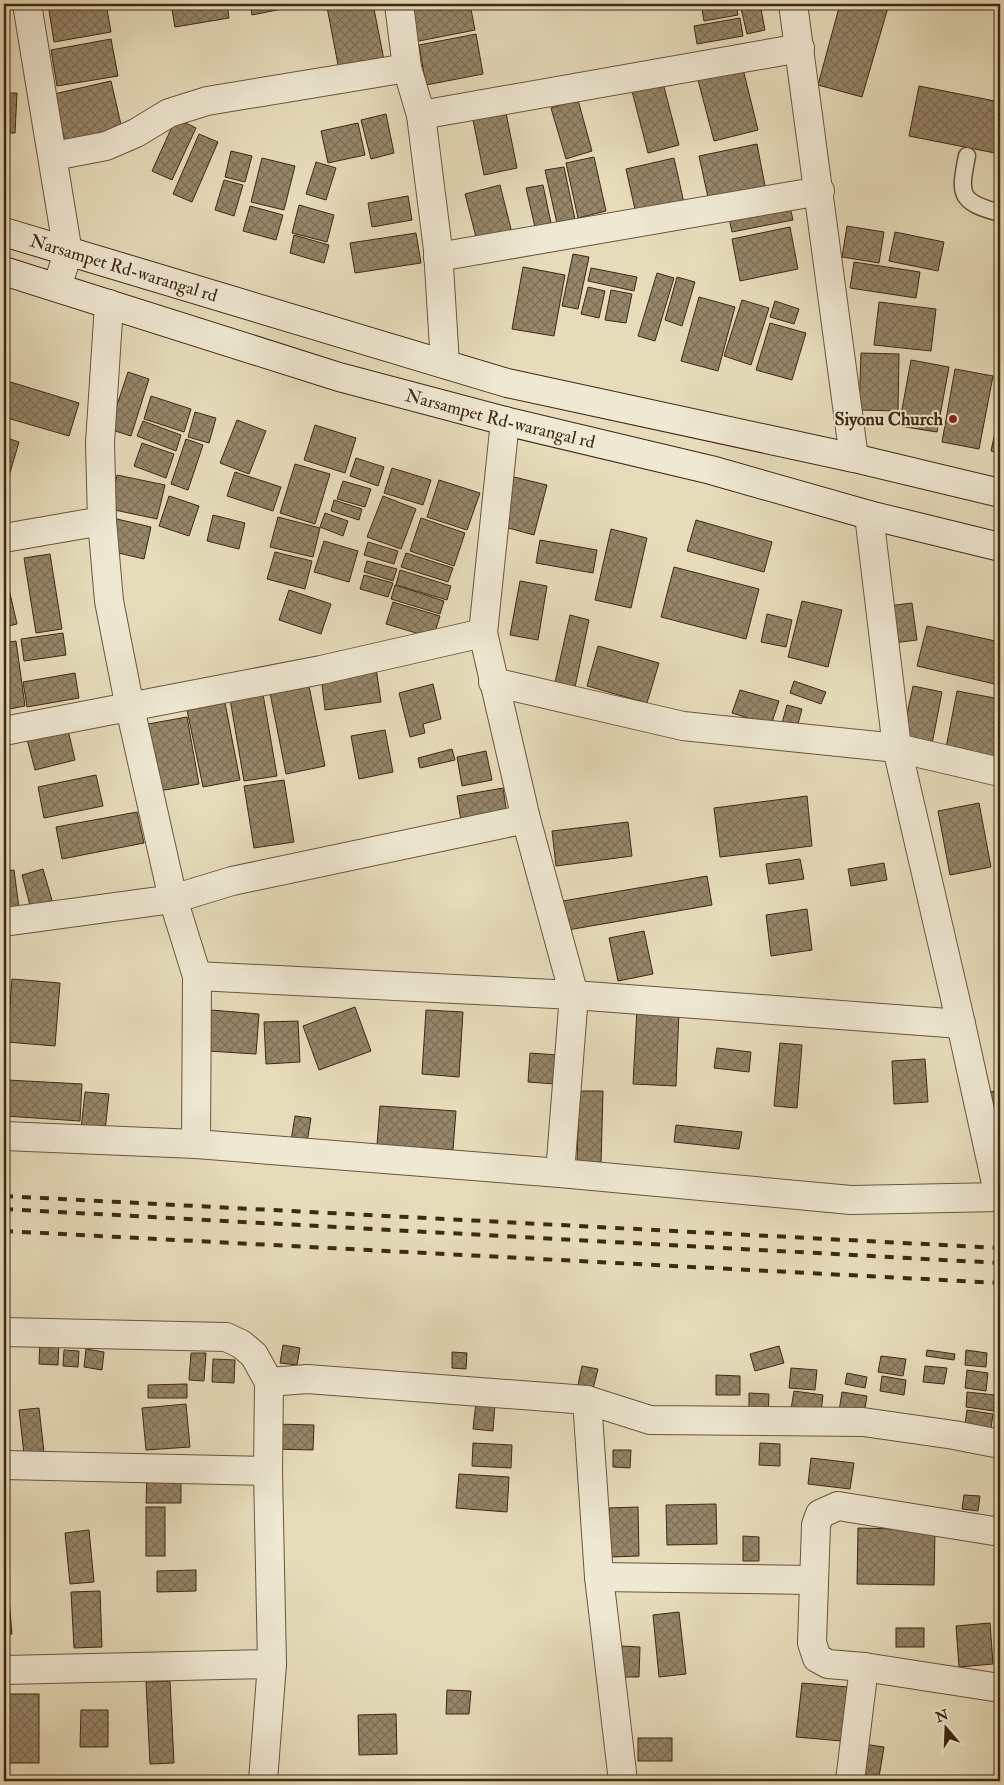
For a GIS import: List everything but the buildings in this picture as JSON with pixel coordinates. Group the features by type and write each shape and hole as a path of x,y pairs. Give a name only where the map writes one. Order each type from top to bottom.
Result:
{"street":[{"path":"27,4 54,156 68,253 57,287"},
{"path":"399,4 407,68 421,115 438,257 445,364"},
{"path":"793,4 820,191 854,458"},
{"path":"421,115 800,48"},
{"path":"54,156 106,146 136,133 169,113 207,101 407,68"},
{"path":"438,257 820,191"},
{"name":"Narsampet Rd-warangal rd","path":"4,232 68,253 507,383 854,458 1000,493"},
{"name":"Narsampet Rd-warangal rd","path":"4,270 339,377 504,421 711,470 869,515 1000,547"},
{"path":"109,304 100,443 102,521 109,601 130,708 173,899 197,976 196,1144"},
{"path":"504,421 482,633 526,819 574,996 560,1173"},
{"path":"4,1136 196,1144 560,1173 851,1200 1000,1197 897,748 869,515"},
{"path":"4,538 102,521"},
{"path":"4,731 321,670 482,633"},
{"path":"493,682 683,726 897,748 1000,772"},
{"path":"4,922 173,899 232,881 526,819"},
{"path":"197,976 574,996 961,1024"},
{"path":"4,1332 226,1337 241,1344 254,1355 270,1382 268,1471 272,1664 263,1781"},
{"path":"270,1382 307,1379 587,1400 650,1420 863,1422 954,1435 1000,1444"},
{"path":"587,1400 600,1577 623,1781"},
{"path":"4,1465 268,1471"},
{"path":"1000,1532 838,1506 820,1514 816,1525 812,1643 817,1658 828,1664 864,1667 1000,1688"},
{"path":"600,1577 813,1580"},
{"path":"4,1670 272,1664"},
{"path":"850,1781 864,1667"}],"lane":[{"path":"967,156 961,182 963,192 971,203 1000,213"}],"railway":[{"path":"4,1196 1000,1248"},
{"path":"4,1209 1000,1263"},
{"path":"4,1231 1000,1283"}],"place":[{"name":"Siyonu Church","path":"953,419"}]}
